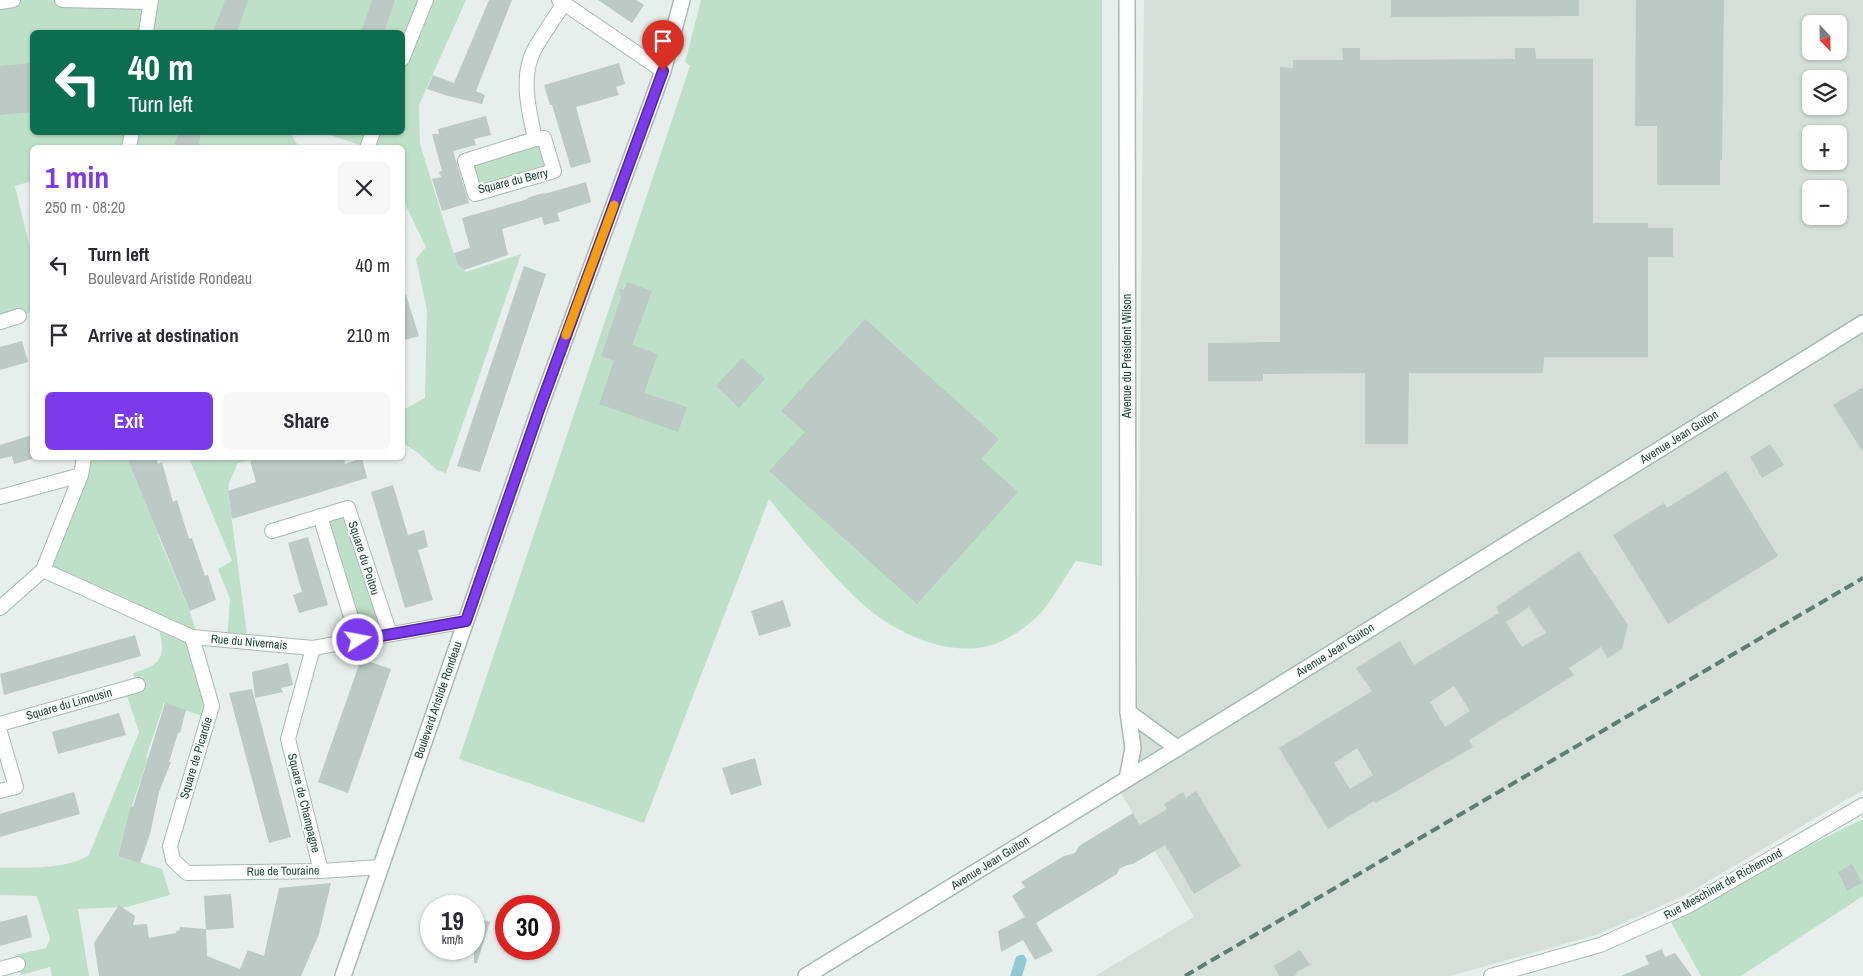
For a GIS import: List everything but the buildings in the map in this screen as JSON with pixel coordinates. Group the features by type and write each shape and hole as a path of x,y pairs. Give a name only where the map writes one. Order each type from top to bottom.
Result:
{"street":[{"path":"0,2 13,0"},
{"path":"62,0 151,1 146,30"},
{"path":"405,52 426,0"},
{"name":"Boulevard Aristide Rondeau","path":"343,976 543,398 663,71 682,0"},
{"name":"Avenue du Président Wilson","path":"1127,0 1128,712 1133,748 1127,779"},
{"path":"535,139 527,98 527,75 533,51 562,1 663,71"},
{"name":"Square du Berry","path":"544,138 554,171 475,194 465,161 535,139 544,138"},
{"path":"0,322 19,316"},
{"name":"Avenue Jean Guiton","path":"806,976 1863,323"},
{"path":"0,608 43,570 81,475 84,460"},
{"path":"0,497 81,475"},
{"name":"Square du Poitou","path":"272,531 348,508 390,634"},
{"path":"320,516 358,640"},
{"name":"Rue du Nivernais","path":"43,570 192,637 313,648 466,621"},
{"name":"Square de Picardie","path":"187,873 173,860 170,846 212,706 192,637"},
{"name":"Square de Champagne","path":"313,648 288,739 321,871"},
{"name":"Square du Limousin","path":"0,724 138,685"},
{"path":"1128,712 1177,748"},
{"path":"0,732 16,787 0,791"},
{"name":"Rue Meschinet de Richemond","path":"1491,976 1600,946 1688,906 1863,805"},
{"name":"Rue de Touraine","path":"187,873 321,871 380,867"},
{"path":"0,970 18,964"}],"shaded area":[{"path":"1144,0 1863,0 1863,790 1683,896 1596,935 1450,976 1095,976 1194,917 1119,790 1137,739"}],"green space":[{"path":"0,0 466,0 419,105 420,144 457,264 466,272 521,254 446,473 437,470 405,444 405,409 425,398 427,310 416,259 426,247 405,204 405,145 360,145 330,135 405,135 405,30 30,30 30,135 291,135 298,145 30,145 30,182 15,186 30,249 30,313 0,322"},
{"path":"701,0 1102,0 1102,566 1076,561 1040,614 1019,631 995,644 977,648 940,645 921,640 903,632 871,611 857,599 811,550 769,499 644,823 459,759 690,66 685,62"},
{"path":"544,138 554,171 475,194 465,161"},
{"path":"83,460 128,460 189,609 198,637 208,718 163,703 146,757 148,758 117,855 162,869 170,895 127,907 78,909 89,976 52,976 50,967 21,975 15,955 46,948 50,939 37,896 0,895 0,868 58,865 80,860 89,855 139,732 126,693 139,690 133,673 153,665 158,660 162,648 157,621 43,570"},
{"path":"190,460 252,460 238,463 229,483 228,491 248,642 227,640 230,599 218,569 232,561"},
{"path":"348,508 390,634 358,640 320,516"},
{"path":"1863,819 1863,896 1741,976 1701,976 1667,915"}],"water":[{"path":"1024,955 1027,960 1022,976 1010,976 1016,957"}],"railway":[{"path":"1185,976 1863,578"}],"slow traffic":[{"path":"566,335 614,205"}],"route":[{"path":"358,640 466,621 540,407 663,71"}]}
